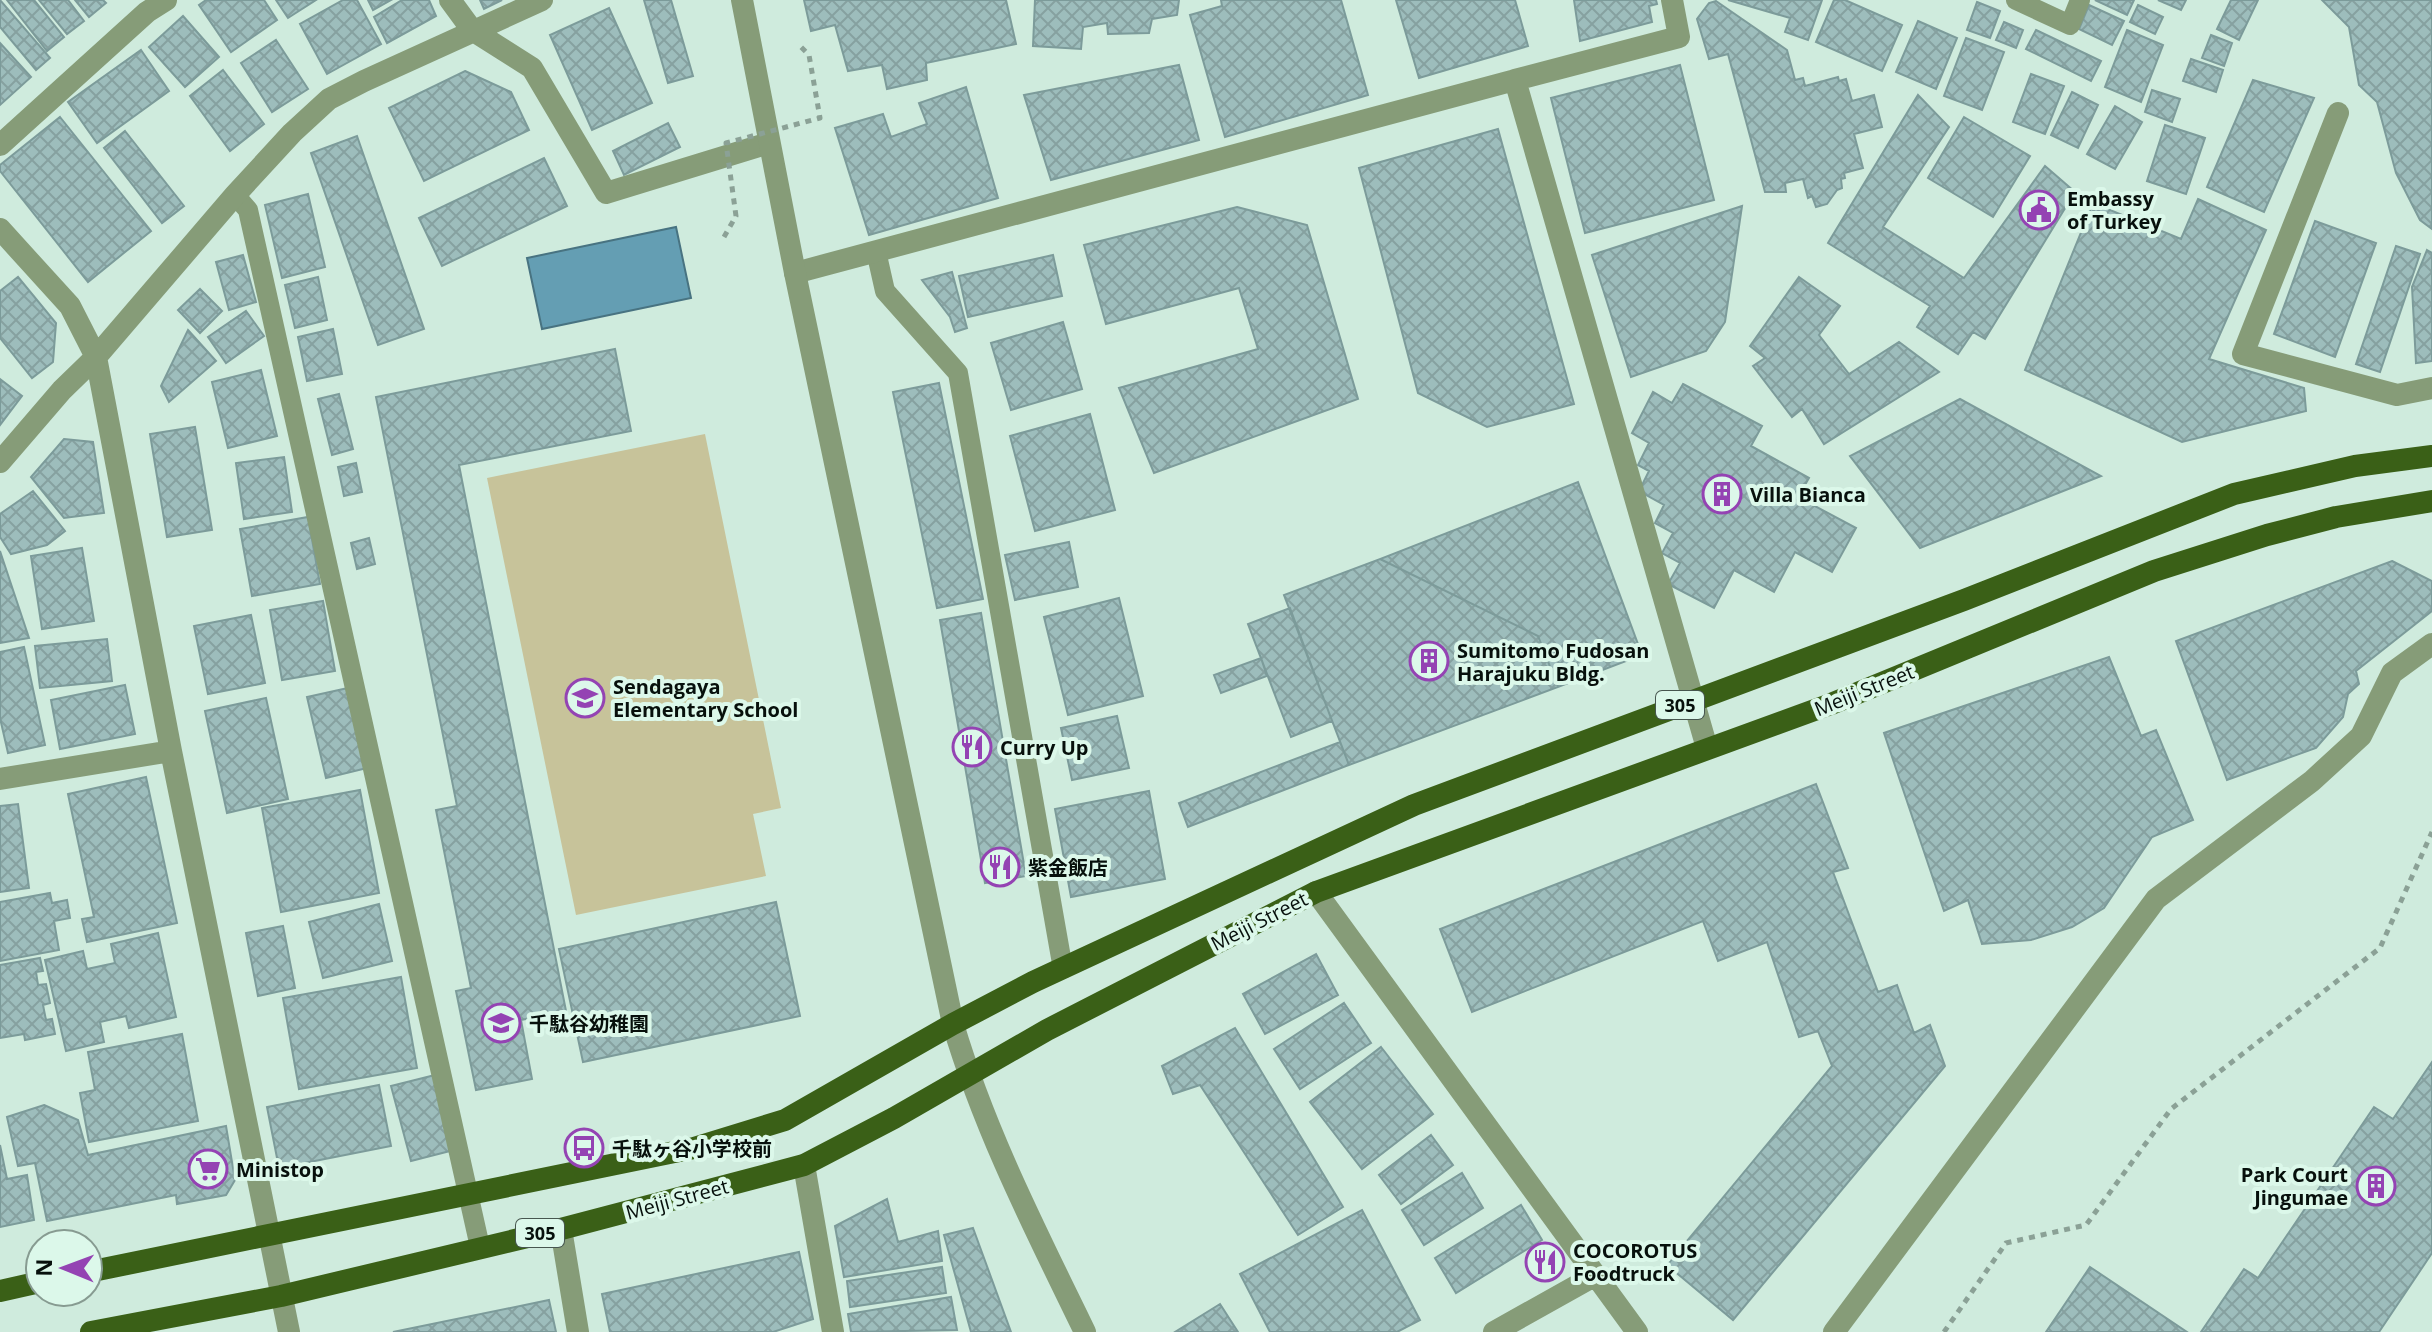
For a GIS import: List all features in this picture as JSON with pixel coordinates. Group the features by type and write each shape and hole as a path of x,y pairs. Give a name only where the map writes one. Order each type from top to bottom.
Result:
{"main road":[{"name":"Meiji Street","path":"104,1269 694,1148 785,1120 953,1024 1063,969 1414,805 1964,600 2234,494 2355,466 2432,456"},
{"name":"Meiji Street","path":"91,1332 281,1296 561,1229 804,1165 1047,1030 1316,892 1831,704 2154,571 2336,517 2432,501"},
{"path":"0,1291 24,1286"}],"street":[{"path":"0,145 147,12 166,0"},
{"path":"450,0 472,30 532,68 606,193 769,143"},
{"path":"0,462 62,390 96,357 235,195 292,133 329,99 542,0"},
{"path":"742,0 795,273 953,1024 968,1076 994,1143 1085,1332"},
{"path":"795,273 1679,37 1672,0"},
{"path":"1515,80 1707,748"},
{"path":"2338,113 2243,354 2397,395 2432,388"},
{"path":"0,229 70,306 96,357 171,751 289,1332"},
{"path":"1834,1332 2156,899 2312,781 2361,736 2392,673 2432,644"},
{"path":"0,779 171,751"},
{"path":"1316,892 1637,1332"},
{"path":"804,1165 833,1332"},
{"path":"561,1229 578,1332"},
{"path":"1494,1332 1596,1275"}],"lane":[{"path":"2016,0 2070,25 2080,0"},
{"path":"235,195 248,210 480,1247"},
{"path":"876,251 885,291 958,373 1063,969"}],"path":[{"path":"724,237 736,216 726,143 820,118 809,55 798,44"},
{"path":"1944,1332 2006,1243 2086,1225 2171,1109 2380,948 2432,832"}],"shaded area":[{"path":"705,434 781,808 753,814 766,876 576,915 487,478"}],"water":[{"path":"676,227 691,298 542,329 527,258"}],"building":[{"path":"0,0 50,58 36,70 0,27"},
{"path":"7,0 34,0 64,37 47,51"},
{"path":"39,0 68,0 84,21 67,34"},
{"path":"75,0 103,0 106,3 89,17"},
{"path":"206,0 264,0 277,20 231,52 199,5"},
{"path":"276,0 316,0 288,18"},
{"path":"343,0 357,0 381,44 327,74 300,24"},
{"path":"368,0 391,0 373,10"},
{"path":"402,0 429,0 436,16 387,43 374,17"},
{"path":"480,0 502,0 484,9"},
{"path":"644,0 671,0 693,76 668,83"},
{"path":"804,0 1006,0 1016,44 926,63 927,80 887,89 882,65 848,71 835,25 811,31"},
{"path":"1035,0 1179,0 1177,15 1152,19 1149,33 1108,34 1107,23 1083,27 1081,49 1033,46"},
{"path":"1221,0 1341,0 1368,95 1225,137 1190,15 1222,6"},
{"path":"1396,0 1515,0 1528,46 1419,78"},
{"path":"1574,0 1656,0 1657,4 1649,6 1652,22 1580,41"},
{"path":"1728,0 1822,0 1808,40 1785,32 1790,18"},
{"path":"1834,0 1845,0 1902,25 1882,71 1816,42"},
{"path":"2095,0 2134,0 2127,15"},
{"path":"2158,0 2186,0 2181,10"},
{"path":"2231,0 2258,0 2239,40 2217,29"},
{"path":"2322,0 2432,0 2432,229 2420,220 2396,173 2377,102 2359,85 2349,27"},
{"path":"1716,1 1787,50 1795,80 1803,78 1805,86 1838,77 1839,81 1846,79 1852,101 1874,95 1882,127 1854,134 1863,168 1844,173 1842,188 1827,204 1816,207 1812,196 1808,198 1803,179 1785,183 1786,192 1765,192 1728,54 1709,59 1697,19 1709,3"},
{"path":"1977,2 2000,11 1990,38 1967,30"},
{"path":"2089,5 2124,21 2112,45 2079,29"},
{"path":"2138,5 2163,17 2155,34 2130,22"},
{"path":"609,8 652,103 592,130 550,35"},
{"path":"183,16 219,57 185,87 149,47"},
{"path":"1918,21 1957,38 1936,89 1896,72"},
{"path":"2004,22 2023,30 2016,48 1996,40"},
{"path":"2036,30 2101,61 2091,81 2026,49"},
{"path":"2127,30 2163,45 2141,102 2105,87"},
{"path":"2211,35 2232,43 2224,66 2202,58"},
{"path":"1966,38 2004,52 1982,110 1944,96"},
{"path":"276,40 308,89 272,112 241,63"},
{"path":"0,43 31,77 0,105"},
{"path":"141,50 169,91 97,143 68,102"},
{"path":"2191,59 2223,70 2216,92 2183,81"},
{"path":"1179,65 1199,140 1051,180 1024,95"},
{"path":"1680,65 1714,200 1585,233 1551,98"},
{"path":"223,70 264,124 230,151 190,96"},
{"path":"465,71 511,92 529,130 424,181 389,108"},
{"path":"2031,74 2064,86 2045,134 2013,122"},
{"path":"2253,80 2314,98 2264,212 2207,187"},
{"path":"966,87 998,198 869,235 835,128 883,114 891,137 927,124 919,103"},
{"path":"2152,90 2180,99 2172,122 2145,112"},
{"path":"2072,92 2098,105 2078,148 2051,135"},
{"name":"Embassy of Turkey","path":"1918,95 1949,127 1883,227 1964,278 2045,166 2075,192 1985,339 1973,332 1958,354 1917,327 1930,306 1828,243"},
{"path":"2115,106 2142,122 2115,169 2087,154"},
{"path":"60,117 151,231 88,282 0,171 0,165"},
{"path":"1964,117 2030,156 1993,217 1928,178"},
{"path":"668,123 680,147 624,175 613,151"},
{"path":"2165,125 2205,138 2186,194 2147,181"},
{"path":"1498,129 1574,404 1487,427 1418,393 1359,168"},
{"path":"125,131 184,206 162,223 104,148"},
{"path":"357,136 424,329 378,345 311,153"},
{"path":"544,158 567,206 442,266 419,218"},
{"path":"308,194 325,267 282,278 265,205"},
{"path":"2198,199 2266,230 2209,359 2304,388 2306,411 2182,442 2025,370 2093,203 2181,239"},
{"path":"1742,206 1725,322 1706,351 1631,377 1592,255"},
{"path":"1237,207 1307,225 1358,399 1154,473 1119,388 1258,349 1239,288 1106,324 1084,245"},
{"path":"2315,221 2376,243 2335,357 2274,334"},
{"path":"2396,246 2420,254 2380,372 2356,364"},
{"path":"2427,250 2432,253 2432,361 2416,363 2412,287"},
{"path":"243,255 256,302 229,310 216,262"},
{"path":"1053,255 1062,296 968,317 959,276"},
{"path":"952,272 967,328 955,332 950,317 922,280"},
{"path":"18,277 56,323 53,362 32,378 0,338 0,291"},
{"path":"318,277 327,320 295,328 285,285"},
{"path":"1799,277 1840,306 1819,335 1849,374 1899,342 1939,372 1824,444 1802,409 1792,417 1753,366 1765,358 1750,346"},
{"path":"200,289 222,311 200,333 178,310"},
{"path":"246,311 264,336 226,363 208,337"},
{"path":"1063,322 1082,389 1011,410 991,343"},
{"path":"333,329 342,374 307,381 298,337"},
{"path":"188,330 216,361 169,402 161,386"},
{"path":"615,349 631,431 459,465 566,1011 521,1020 532,1079 476,1090 456,991 471,988 436,810 457,806 376,397"},
{"path":"261,370 277,436 228,448 212,382"},
{"path":"0,379 22,396 0,425"},
{"path":"939,383 983,599 937,608 893,392"},
{"name":"Villa Bianca","path":"1683,384 1762,426 1751,446 1809,478 1798,497 1856,528 1832,572 1795,552 1774,592 1734,570 1714,608 1668,584 1680,563 1662,553 1673,533 1655,523 1664,505 1639,491 1649,471 1638,465 1649,443 1632,433 1653,392 1672,403"},
{"path":"339,394 353,449 332,455 318,399"},
{"path":"1960,399 2101,476 1920,548 1850,456"},
{"path":"1090,414 1115,510 1035,531 1010,436"},
{"path":"195,427 212,530 167,537 150,434"},
{"path":"64,439 93,442 104,513 64,518 31,477"},
{"path":"284,457 292,512 244,519 236,463"},
{"path":"356,463 362,492 344,496 338,467"},
{"path":"1578,482 1642,655 1558,687 1538,636 1380,559"},
{"path":"33,491 65,531 47,545 11,554 0,537 0,514"},
{"path":"308,517 320,584 252,596 240,529"},
{"path":"369,538 375,564 357,569 351,543"},
{"path":"1069,542 1078,587 1015,600 1005,555"},
{"path":"82,548 94,621 42,629 31,556"},
{"path":"0,551 29,638 0,643"},
{"name":"Sumitomo Fudosan Harajuku Bldg.","path":"1380,559 1538,636 1558,687 1349,765 1284,595"},
{"path":"2392,561 2432,581 2432,611 2356,671 2359,684 2348,694 2343,717 2316,748 2227,780 2176,641"},
{"path":"1119,598 1143,696 1068,715 1044,617"},
{"path":"323,601 335,671 282,680 270,610"},
{"path":"1290,608 1332,721 1291,737 1248,624"},
{"path":"981,613 1026,876 985,883 940,620"},
{"path":"251,615 265,683 208,694 194,626"},
{"path":"107,639 112,681 40,688 35,646"},
{"path":"24,647 45,745 8,753 0,718 0,652"},
{"path":"2109,657 2141,736 2156,730 2193,820 2152,837 2104,908 2072,927 2031,940 1982,944 1968,900 1944,911 1884,733"},
{"path":"1261,658 1267,676 1221,693 1214,675"},
{"path":"125,685 135,734 60,749 51,700"},
{"path":"348,688 367,768 326,778 307,697"},
{"path":"266,698 288,799 227,813 205,711"},
{"path":"1117,716 1129,768 1072,780 1061,728"},
{"path":"1340,742 1349,765 1188,827 1179,803"},
{"path":"146,777 177,923 87,942 82,919 94,917 68,794"},
{"path":"1816,784 1848,868 1833,872 1878,992 1897,985 1914,1033 1930,1025 1945,1066 1733,1320 1667,1265 1832,1066 1818,1031 1799,1037 1767,942 1718,961 1703,921 1472,1012 1440,929"},
{"path":"360,790 379,893 281,912 262,808"},
{"path":"1149,791 1165,879 1071,897 1055,809"},
{"path":"18,804 29,888 0,892 0,806"},
{"path":"50,893 52,903 67,900 70,918 54,921 59,950 0,961 0,902"},
{"path":"776,902 800,1016 583,1062 559,949"},
{"path":"379,904 392,961 323,978 309,922"},
{"path":"283,926 295,988 258,996 246,933"},
{"path":"158,933 176,1017 129,1028 126,1016 100,1022 104,1042 66,1051 45,960 83,951 87,969 115,963 111,944"},
{"path":"1316,954 1338,995 1265,1034 1243,994"},
{"path":"40,958 43,971 36,972 38,985 46,984 50,1003 43,1005 46,1020 52,1019 55,1034 25,1040 24,1034 0,1038 0,965"},
{"path":"401,977 417,1068 299,1089 283,998"},
{"path":"1344,1003 1371,1043 1300,1089 1274,1049"},
{"path":"1235,1028 1343,1207 1298,1235 1200,1085 1173,1094 1162,1066"},
{"path":"182,1034 198,1121 89,1142 80,1093 95,1090 88,1052"},
{"path":"1381,1047 1433,1114 1362,1169 1310,1102"},
{"name":"Park Court Jingumae","path":"2432,1062 2432,1253 2379,1332 2201,1332 2244,1269 2258,1278 2374,1107 2393,1119"},
{"path":"435,1075 454,1150 411,1161 391,1086"},
{"path":"379,1085 391,1146 279,1168 267,1107"},
{"path":"44,1105 78,1120 88,1155 226,1126 235,1180 226,1195 177,1204 176,1195 47,1221 35,1163 18,1166 7,1117"},
{"path":"1431,1135 1453,1165 1401,1204 1379,1175"},
{"path":"0,1145 7,1179 27,1175 34,1220 0,1227"},
{"path":"1462,1173 1483,1208 1424,1245 1402,1210"},
{"path":"887,1199 898,1242 938,1231 942,1261 844,1277 835,1226"},
{"path":"1521,1205 1542,1240 1456,1293 1435,1258"},
{"path":"1362,1210 1420,1320 1397,1332 1270,1332 1240,1274"},
{"path":"973,1228 1011,1332 971,1332 944,1235"},
{"path":"799,1252 813,1319 773,1332 610,1332 602,1294"},
{"path":"942,1267 946,1293 850,1307 847,1281"},
{"path":"2090,1267 2187,1332 2046,1332"},
{"path":"951,1297 957,1330 851,1332 848,1314"},
{"path":"549,1300 556,1332 393,1332"},
{"path":"1220,1304 1238,1332 1175,1332"}],"place":[{"name":"Embassy of Turkey","path":"2039,210"},
{"name":"Villa Bianca","path":"1722,494"},
{"name":"Sumitomo Fudosan Harajuku Bldg.","path":"1429,661"},
{"name":"Sendagaya Elementary School","path":"585,698"},
{"name":"Curry Up","path":"972,747"},
{"name":"紫金飯店","path":"1000,867"},
{"name":"千駄谷幼稚園","path":"501,1023"},
{"name":"千駄ヶ谷小学校前","path":"584,1148"},
{"name":"Ministop","path":"208,1169"},
{"name":"Park Court Jingumae","path":"2376,1186"},
{"name":"COCOROTUS Foodtruck","path":"1545,1262"}]}
